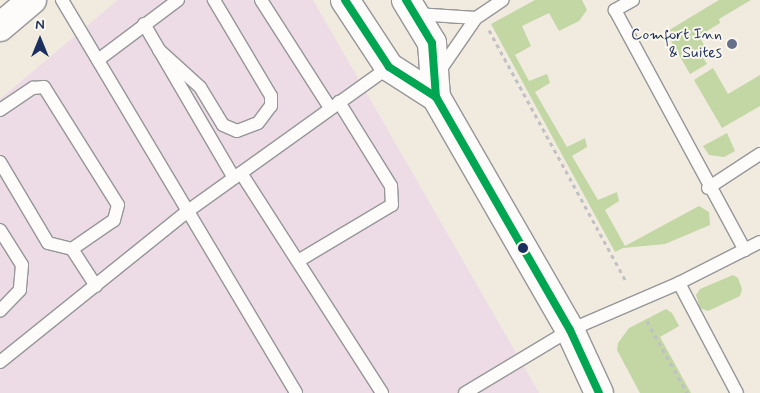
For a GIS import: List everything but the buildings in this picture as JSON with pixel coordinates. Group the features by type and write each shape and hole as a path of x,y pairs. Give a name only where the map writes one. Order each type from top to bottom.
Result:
{"street":[{"path":"0,27 32,0"},
{"path":"345,0 389,67 435,87"},
{"path":"410,7 432,43 435,87 570,330 599,393"}],"lane":[{"path":"62,0 296,393"},
{"path":"98,60 178,0"},
{"path":"159,50 200,88 223,125 237,131 258,123 271,106 271,96 214,0"},
{"path":"261,0 391,186 392,205 298,261"},
{"path":"435,87 476,18 503,0"},
{"path":"634,0 615,10 708,188 745,250"},
{"path":"410,7 476,18"},
{"path":"144,24 213,141 298,261 382,393"},
{"path":"0,362 188,211 389,67"},
{"path":"0,110 33,88 44,88 118,205 114,220 72,249"},
{"path":"708,188 760,154"},
{"path":"0,162 48,243 72,249 96,286"},
{"path":"0,230 22,265 20,290 0,311"},
{"path":"469,392 570,330 679,283 760,242"},
{"path":"679,283 737,393"}],"path":[{"path":"488,27 626,281"},
{"path":"647,321 687,393"}],"shaded area":[{"path":"118,0 313,0 539,393 0,393 0,99"}],"green space":[{"path":"535,0 582,0 587,10 579,21 559,31 549,13 522,26 531,46 515,55 529,81 547,74 550,83 535,92 567,147 585,138 587,147 572,156 598,200 617,192 619,201 605,210 625,246 699,206 709,212 710,225 665,244 623,248 615,252 491,24"},
{"path":"719,0 751,0 719,19 720,23 699,36 708,52 702,56 707,64 690,74 666,32"},
{"path":"713,68 728,94 760,75 760,106 722,128 694,80"},
{"path":"727,133 735,151 724,157 709,155 703,146"},
{"path":"733,275 738,278 742,289 740,296 708,311 700,308 696,295 700,289"},
{"path":"666,309 672,313 679,326 660,337 691,393 640,393 617,350 618,343 629,328"}],"transit line":[{"path":"345,0 389,67 436,97"},
{"path":"406,0 432,43 436,97 570,330 599,393"}],"place":[{"name":"Comfort Inn & Suites","path":"732,44"}]}
